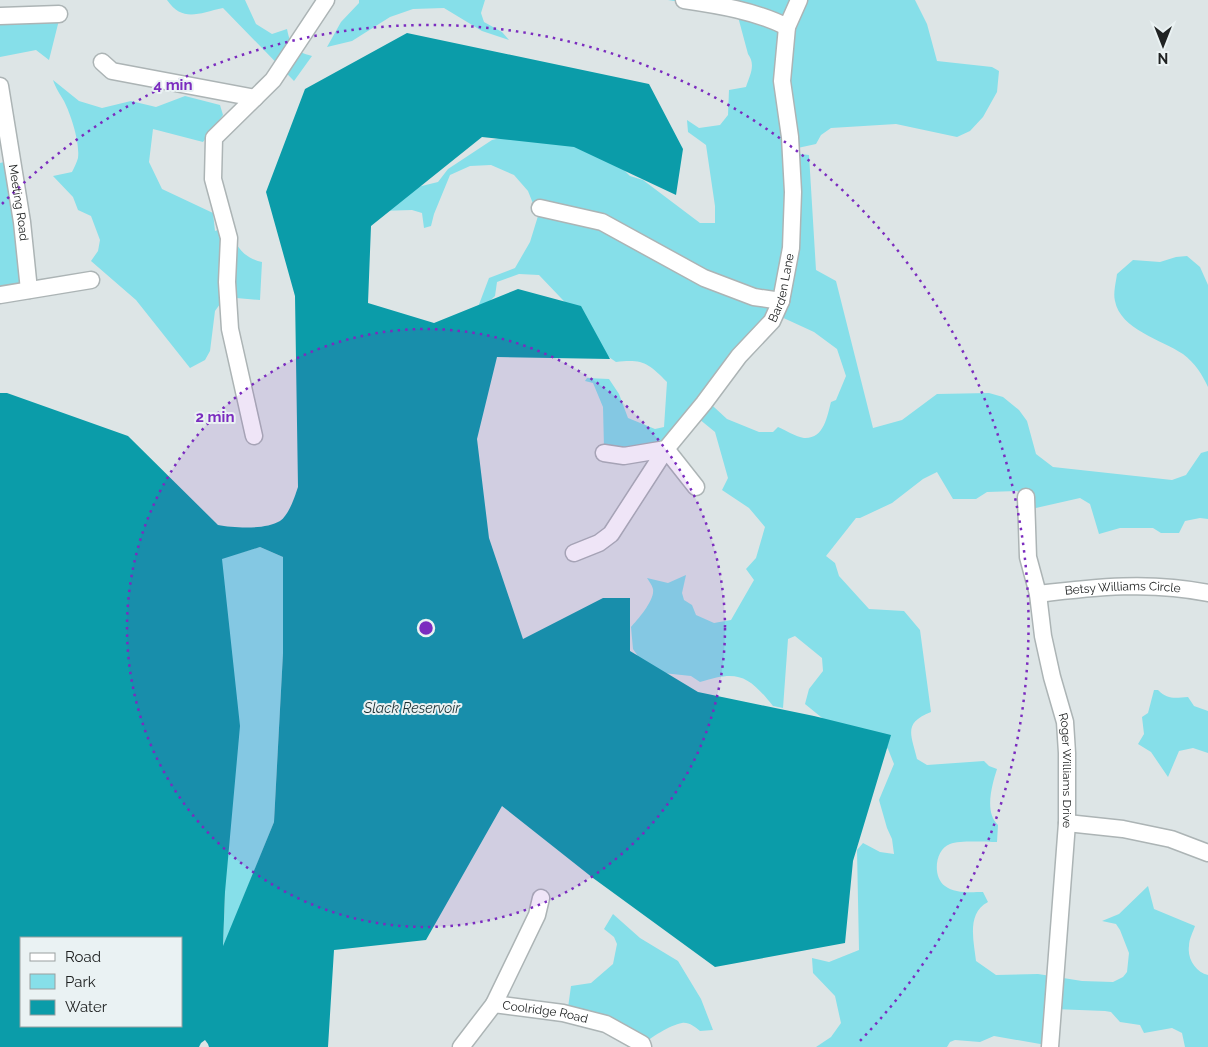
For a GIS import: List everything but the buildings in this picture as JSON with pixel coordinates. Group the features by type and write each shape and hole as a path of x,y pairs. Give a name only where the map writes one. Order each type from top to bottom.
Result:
{"street":[{"path":"254,436 230,329 227,282 229,238 213,179 214,138 273,80 326,0"},
{"path":"684,0 741,11 778,22 787,27"},
{"name":"Barden Lane","path":"574,553 599,542 611,534 666,450 739,356 772,321 781,301 791,248 793,192 790,137 782,81 787,27 799,0"},
{"path":"0,16 58,14"},
{"path":"102,62 112,71 255,98"},
{"name":"Meeting Road","path":"0,86 22,222 29,290"},
{"path":"540,208 602,222 704,278 754,296 781,301"},
{"path":"0,295 90,280"},
{"path":"604,453 624,456 666,450 696,487"},
{"name":"Roger Williams Drive","path":"1026,498 1028,557 1038,594 1043,636 1052,677 1065,722 1068,788 1050,1047"},
{"name":"Betsy Williams Circle","path":"1038,594 1084,588 1135,585 1180,587 1208,593"},
{"path":"1067,823 1123,829 1171,839 1208,853"},
{"path":"494,1004 537,915 541,898"},
{"name":"Coolridge Road","path":"462,1047 494,1004 563,1013 606,1024 642,1044 643,1047"}],"green space":[{"path":"167,0 245,0 256,24 272,34 287,29 294,48 312,56 294,81 223,8 199,14 185,14 179,12"},
{"path":"359,0 485,0 481,13 484,22 502,32 509,40 482,31 444,8 413,9 390,17 352,41 327,47 341,22 359,3"},
{"path":"668,0 915,0 927,24 937,61 992,67 999,71 997,92 983,117 970,131 957,137 896,124 831,128 821,135 816,144 793,149 792,153 809,155 816,270 836,281 873,428 902,420 937,394 989,393 1003,397 1019,410 1027,421 1036,454 1053,467 1172,480 1186,475 1201,453 1208,451 1208,519 1200,518 1185,521 1179,533 1161,533 1153,528 1120,528 1099,534 1090,504 1080,498 1027,510 1024,496 1017,491 987,492 976,499 953,499 937,472 923,479 892,503 860,518 856,518 826,556 835,563 839,576 869,609 904,611 920,630 931,712 916,720 911,730 917,759 927,765 984,761 989,766 997,769 991,790 990,806 991,813 998,825 997,842 950,844 941,851 937,864 938,876 941,882 949,889 983,892 988,902 981,907 974,920 973,937 976,961 996,975 1038,974 1082,981 1113,982 1123,977 1127,972 1129,953 1116,924 1102,921 1119,914 1148,886 1154,909 1195,926 1190,941 1189,956 1196,968 1208,975 1208,1047 1185,1047 1182,1033 1172,1028 1144,1033 1140,1025 1120,1022 1111,1012 1054,1009 1046,1045 994,1036 980,1042 955,1040 950,1042 947,1047 816,1047 831,1037 841,1023 835,996 813,973 812,958 829,962 859,950 857,850 863,843 880,852 894,854 892,839 879,800 894,764 888,749 866,729 832,726 805,704 809,689 823,671 822,658 795,636 788,639 783,708 773,706 756,687 741,678 724,676 700,682 691,676 663,673 644,665 633,649 631,627 645,609 653,593 653,588 647,578 668,583 686,575 682,593 684,600 692,605 696,615 714,623 731,620 754,580 746,569 756,558 765,527 749,508 722,490 728,478 715,432 693,414 660,443 623,452 604,448 603,407 593,383 585,381 587,378 609,379 619,394 628,418 655,429 664,427 667,382 655,370 644,364 633,361 616,362 606,355 581,319 539,275 519,274 497,282 495,296 475,315 489,278 515,268 530,242 538,216 528,191 514,175 491,165 470,166 450,175 431,226 424,228 422,213 412,210 379,211 389,194 438,182 448,169 492,140 530,131 561,129 617,163 630,176 643,180 700,223 715,223 715,206 706,145 688,132 687,120 699,128 720,125 728,115 729,90 746,87 752,62 737,13","holes":["777,315 814,332 837,349 846,376 836,400 831,402 824,426 816,435 804,438 778,427 773,432 759,432 727,419 702,396"]},
{"path":"60,16 49,60 36,50 0,57 0,17"},
{"path":"53,80 79,101 102,108 131,101 156,107 185,96 220,105 223,115 203,142 153,129 149,162 162,189 213,213 215,231 228,226 240,249 249,257 262,262 260,300 225,297 215,311 210,351 205,360 190,368 136,300 91,261 98,251 100,240 91,216 78,210 73,197 53,176 72,172 78,160 78,152 76,137 69,114"},
{"path":"9,161 29,289 0,297 0,163"},
{"path":"1187,256 1200,267 1208,285 1208,387 1198,369 1187,357 1143,333 1125,319 1118,311 1114,298 1117,274 1133,260 1160,262"},
{"path":"260,547 283,557 283,653 274,822 223,948 225,892 222,558"},
{"path":"1154,690 1158,690 1172,698 1188,697 1194,706 1208,711 1208,753 1193,748 1179,751 1168,777 1151,752 1138,744 1144,734 1142,717 1148,713"},
{"path":"613,914 640,938 678,961 701,999 713,1030 700,1031 689,1024 677,1024 655,1035 642,1045 567,1015 571,986 591,983 613,964 617,944 614,937 604,929"}],"water":[{"name":"Slack Reservoir","path":"407,33 649,84 683,149 676,195 574,147 482,137 371,226 368,303 434,323 518,289 581,306 610,359 497,357 477,439 489,538 523,639 603,598 630,598 630,651 698,692 814,716 891,735 853,861 845,943 715,967 593,878 502,806 426,940 334,950 328,1047 209,1047 205,1040 199,1047 0,1047 0,393 7,393 128,436 218,525 258,527 280,521 291,505 298,487 295,296 266,192 305,89","holes":["260,547 283,557 283,653 274,822 223,946 225,892 240,726 222,559"]}]}
